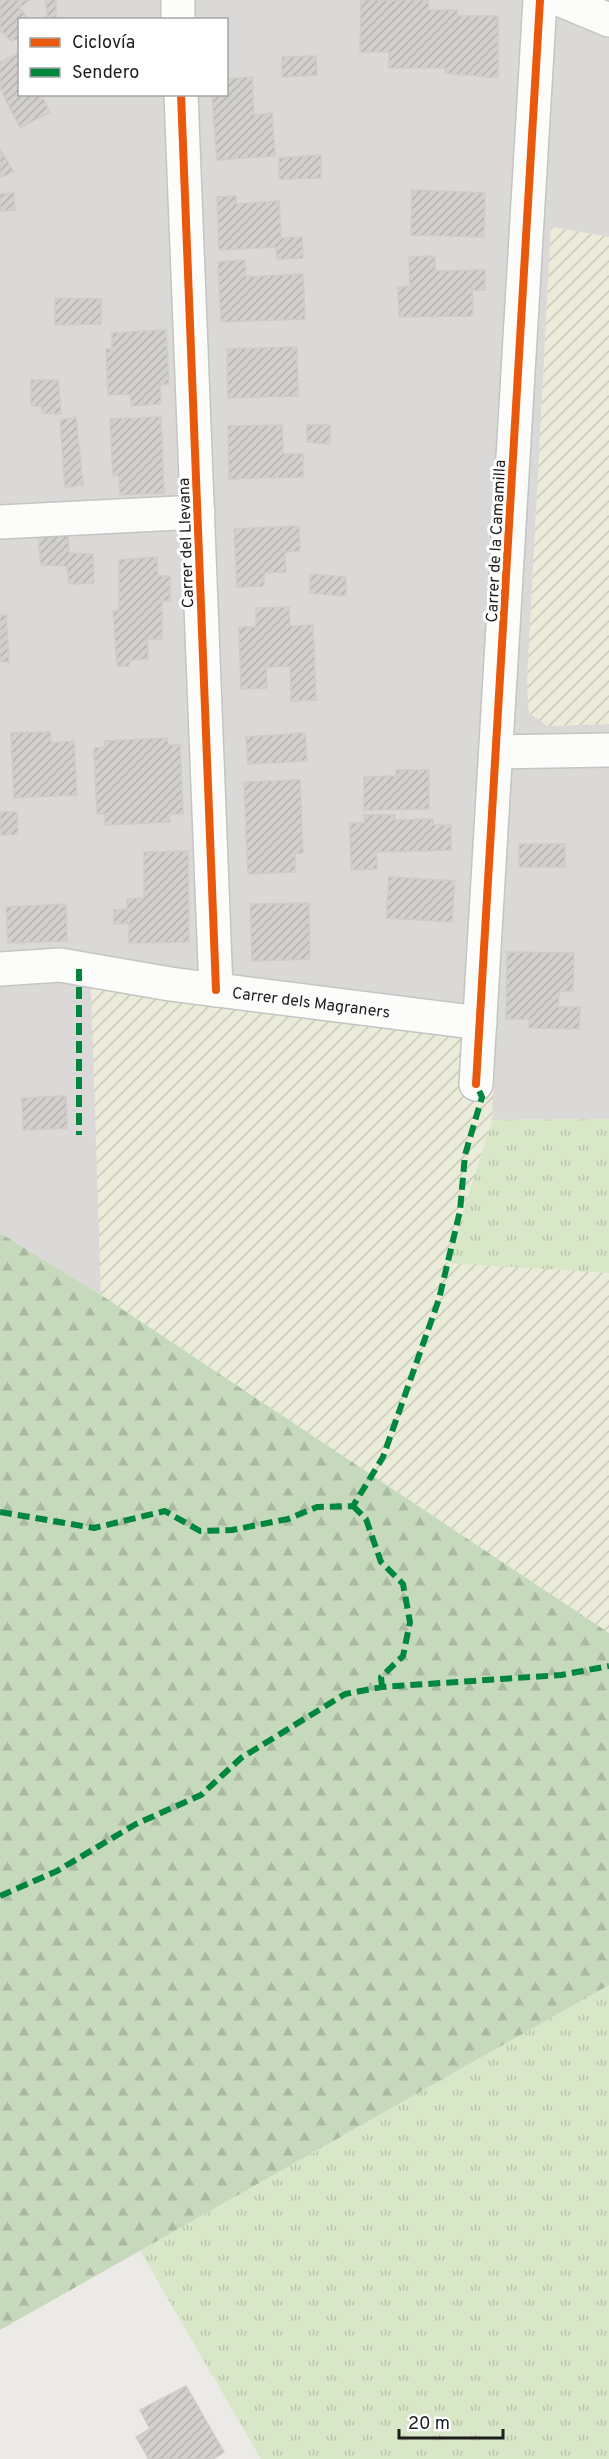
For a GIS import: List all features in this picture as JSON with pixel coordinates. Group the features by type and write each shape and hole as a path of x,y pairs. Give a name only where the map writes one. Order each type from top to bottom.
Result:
{"street":[{"path":"178,0 178,18"},
{"name":"Carrer de la Camamilla","path":"477,1084 540,0"},
{"path":"561,0 609,20"},
{"name":"Carrer del Llevana","path":"181,96 216,990"},
{"path":"0,522 198,512"},
{"path":"496,752 609,750"},
{"name":"Carrer dels Magraners","path":"0,969 60,965 216,990 480,1023"}],"shaded area":[{"path":"0,0 609,0 609,237 551,227 527,683 529,713 548,726 609,724 609,1119 492,1120 495,1033 92,989 101,1295 0,1233"}],"green space":[{"path":"551,227 609,237 609,724 548,726 529,713 527,683"},
{"path":"91,989 496,1034 492,1120 447,1262 609,1273 609,1633 101,1295"},
{"path":"609,1119 609,1273 447,1263 492,1120"},
{"path":"0,1233 101,1295 609,1633 609,1985 0,2330"},
{"path":"609,1985 609,2459 261,2459 140,2251"}],"building":[{"path":"0,0 30,0 19,8 28,18 18,18 18,39 11,41 0,30"},
{"path":"46,0 56,0 56,18 47,18"},
{"path":"361,0 428,0 429,10 457,10 458,16 498,16 498,78 445,73 445,68 389,68 389,52 360,52"},
{"path":"18,54 18,96 42,96 50,112 20,128 0,88 0,62"},
{"path":"316,56 317,75 282,77 282,57"},
{"path":"252,77 254,115 272,113 275,156 217,160 212,96 228,96 228,79"},
{"path":"0,149 14,172 0,178"},
{"path":"321,155 321,178 279,179 279,158"},
{"path":"412,190 485,193 484,237 411,235"},
{"path":"14,193 15,210 0,211 0,194"},
{"path":"236,196 236,204 279,201 281,238 302,237 303,258 277,259 276,247 219,250 217,197"},
{"path":"435,256 435,271 485,270 485,290 472,290 473,316 399,317 398,287 410,286 409,257"},
{"path":"245,260 246,277 303,274 305,319 221,322 218,262"},
{"path":"55,298 101,299 101,324 55,325"},
{"path":"166,330 169,384 160,385 161,404 131,406 131,394 108,395 106,349 112,349 112,333"},
{"path":"297,347 298,396 228,398 227,349"},
{"path":"31,380 58,380 61,414 42,413 42,406 31,406"},
{"path":"76,417 83,485 65,488 60,420"},
{"path":"161,417 164,493 120,495 119,476 113,476 110,419"},
{"path":"282,425 283,454 303,454 303,477 229,479 228,426"},
{"path":"307,425 330,425 330,444 307,442"},
{"path":"299,526 300,551 285,552 286,572 264,573 264,586 237,587 234,529"},
{"path":"68,535 69,553 93,554 94,583 69,584 67,566 41,565 38,536"},
{"path":"157,557 158,576 170,576 170,601 162,601 162,639 147,639 148,659 131,660 128,666 117,666 113,611 119,610 119,560"},
{"path":"310,574 346,577 346,596 310,593"},
{"path":"289,607 290,626 313,625 316,700 291,701 290,666 266,667 267,688 241,689 239,627 256,627 256,608"},
{"path":"0,615 6,615 9,662 0,662"},
{"path":"50,732 51,743 74,741 77,795 14,798 11,733"},
{"path":"305,733 307,761 248,764 246,737"},
{"path":"167,738 168,745 180,745 183,814 169,814 170,822 105,825 105,814 97,814 94,748 105,747 105,741"},
{"path":"396,770 429,770 429,809 364,810 364,777 396,776"},
{"path":"300,780 303,853 295,853 295,872 248,874 244,782"},
{"path":"0,812 17,812 18,834 0,835"},
{"path":"364,815 395,815 395,820 433,819 433,825 451,825 451,850 376,852 377,869 351,870 350,823 365,823"},
{"path":"519,844 565,844 565,867 519,867"},
{"path":"188,851 189,942 129,943 129,923 114,924 114,910 127,909 127,899 144,898 144,852"},
{"path":"389,877 455,881 452,922 386,918"},
{"path":"309,903 310,959 252,961 250,904"},
{"path":"66,904 67,941 8,943 6,907"},
{"path":"507,952 574,953 573,991 559,991 558,1007 580,1007 579,1029 529,1028 529,1019 506,1019"},
{"path":"66,1096 67,1128 23,1130 22,1098"},
{"path":"186,2386 224,2452 213,2459 149,2459 136,2437 150,2429 140,2410"}],"marked path":[{"path":"79,969 79,1135"},
{"path":"0,1512 94,1528 165,1511 200,1531 232,1530 288,1519 317,1507 353,1506 383,1457 439,1299 460,1211 465,1155 482,1097 476,1084"},
{"path":"353,1506 366,1519 381,1562 403,1584 410,1622 403,1656 381,1677 382,1687"},
{"path":"0,1896 57,1871 136,1824 201,1795 241,1758 345,1694 382,1687 561,1675 609,1666"}],"cycle path":[{"path":"476,1084 540,0"},
{"path":"181,96 216,990"}]}
